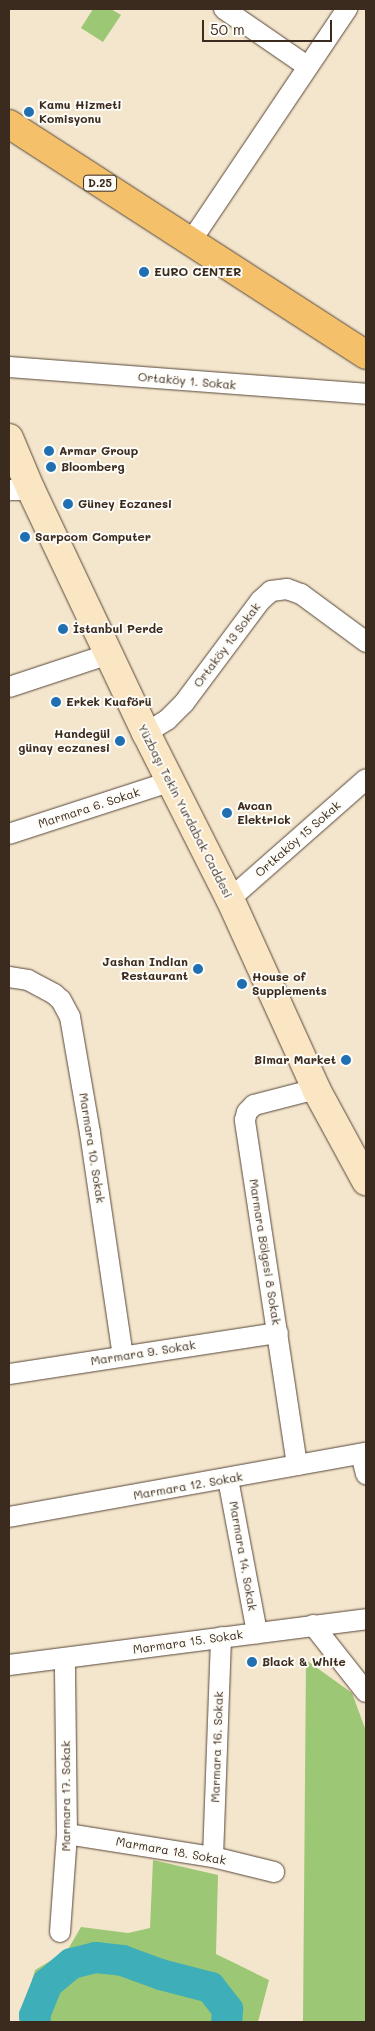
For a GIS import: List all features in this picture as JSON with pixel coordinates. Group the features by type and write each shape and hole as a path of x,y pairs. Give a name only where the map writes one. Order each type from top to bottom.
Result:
{"main road":[{"name":"D.25","path":"9,124 366,354"},
{"name":"D.25","path":"9,146 366,370"},
{"name":"Yüzbaşı Tekin Yurdabak Caddesi","path":"9,438 20,490 109,654 169,782 230,899 316,1089 366,1181"}],"street":[{"path":"224,9 307,66"},
{"path":"191,242 307,66 347,9"},
{"name":"Ortaköy 1. Sokak","path":"9,367 366,394"},
{"name":"Ortaköy 13 Sokak","path":"146,734 167,720 184,703 260,601 271,592 287,589 301,594 366,642"},
{"path":"9,687 109,654"},
{"name":"Ortkaköy 15 Sokak","path":"230,899 366,781"},
{"name":"Marmara 6. Sokak","path":"9,834 169,782"},
{"name":"Marmara 10. Sokak","path":"9,977 28,980 49,991 61,1000 70,1017 90,1132 123,1356"},
{"name":"Marmara Bölgesi 8 Sokak","path":"297,1465 245,1120 247,1112 254,1105 316,1089"},
{"name":"Marmara 9. Sokak","path":"9,1374 278,1333"},
{"path":"363,1454 366,1474"},
{"name":"Marmara 12. Sokak","path":"9,1517 363,1454"},
{"name":"Marmara 14. Sokak","path":"228,1479 257,1633"},
{"name":"Marmara 15. Sokak","path":"9,1665 366,1618"},
{"path":"313,1625 366,1692"},
{"name":"Marmara 16. Sokak","path":"214,1857 221,1637"},
{"name":"Marmara 17. Sokak","path":"60,1932 67,1834 65,1659"},
{"name":"Marmara 18. Sokak","path":"67,1834 214,1857 274,1872"}],"green space":[{"path":"93,9 111,9 121,15 103,42 81,28"},
{"path":"306,1660 352,1693 366,1731 366,2022 303,2022"},
{"path":"153,1860 218,1875 216,1954 269,1980 258,2022 24,2022 22,2015 35,1970 67,1951 81,1927 128,1933 150,1928"}],"waterway":[{"path":"35,2022 34,2015 47,1983 71,1963 95,1957 122,1960 160,1974 210,1987 227,2009 226,2022"}],"place":[{"name":"Kamu Hizmeti Komisyonu","path":"29,112"},
{"name":"EURO CENTER","path":"144,272"},
{"name":"Armar Group","path":"49,451"},
{"name":"Bloomberg","path":"51,467"},
{"name":"Güney Eczanesi","path":"68,504"},
{"name":"Sarpcom Computer","path":"25,537"},
{"name":"İstanbul Perde","path":"63,629"},
{"name":"Erkek Kuaförü","path":"56,702"},
{"name":"Handegül günay eczanesi","path":"120,741"},
{"name":"Avcan Elektrick","path":"227,813"},
{"name":"Jashan Indian Restaurant","path":"198,969"},
{"name":"House of Supplements","path":"242,984"},
{"name":"Bimar Market","path":"346,1060"},
{"name":"Black & White","path":"252,1662"}]}
